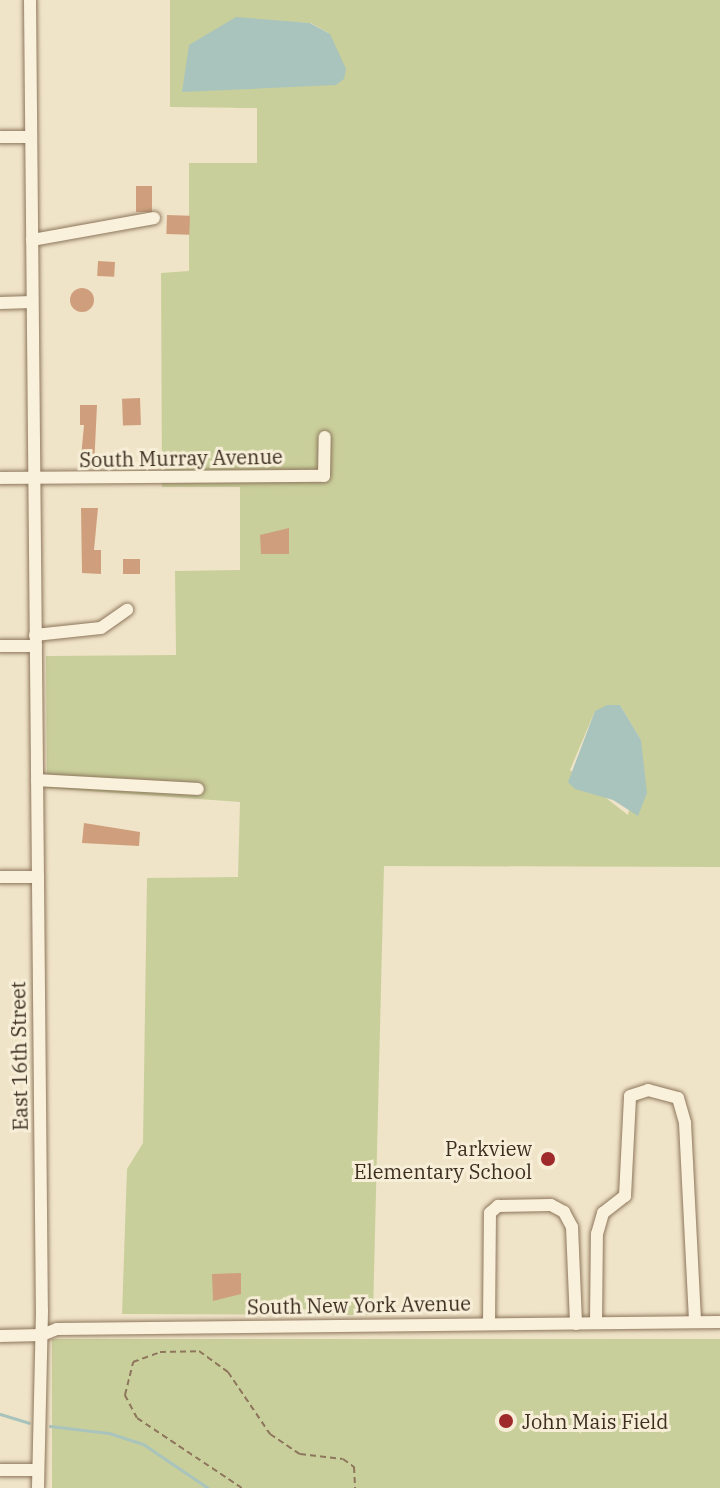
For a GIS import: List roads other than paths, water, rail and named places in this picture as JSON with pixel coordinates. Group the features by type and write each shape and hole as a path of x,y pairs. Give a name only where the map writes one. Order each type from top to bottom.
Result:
{"street":[{"name":"East 16th Street","path":"30,0 42,1335 38,1488"},
{"path":"0,137 31,137"},
{"path":"32,240 154,218"},
{"path":"0,303 32,302"},
{"name":"South Murray Avenue","path":"0,478 324,476 325,437"},
{"path":"0,646 101,628 127,610"},
{"path":"37,780 198,789"},
{"path":"0,877 38,877"},
{"path":"596,1323 597,1234 603,1213 625,1196 630,1096 648,1090 678,1098 685,1123 695,1322"},
{"path":"489,1324 490,1213 498,1206 538,1205 564,1212 572,1227 576,1324"},
{"name":"South New York Avenue","path":"0,1336 42,1335 57,1329 720,1322"},
{"path":"0,1470 38,1470"}],"water":[{"path":"236,17 310,23 330,34 346,69 344,79 336,85 182,92 189,45"},
{"path":"607,705 620,705 641,740 647,793 638,816 613,800 575,789 568,782 595,711"}],"waterway":[{"path":"0,1414 29,1423"},
{"path":"50,1426 109,1433 143,1444 208,1488"}],"place":[{"name":"Parkview Elementary School","path":"548,1159"},
{"name":"John Mais Field","path":"506,1421"}]}
